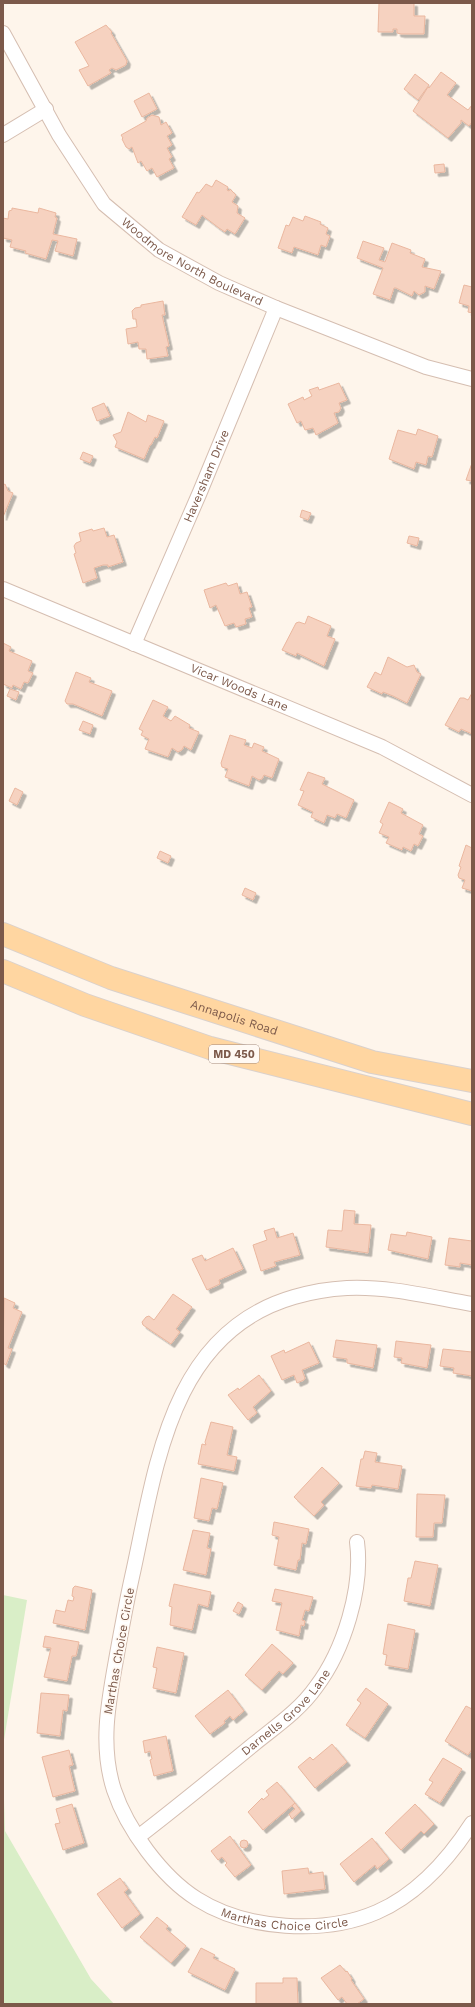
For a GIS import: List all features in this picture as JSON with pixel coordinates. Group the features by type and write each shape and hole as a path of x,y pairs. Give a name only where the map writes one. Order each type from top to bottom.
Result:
{"main road":[{"name":"Annapolis Road","path":"4,939 111,978 372,1062 472,1081"},
{"name":"MD 450","path":"3,970 85,1005 210,1048 472,1114"}],"street":[{"name":"Woodmore North Boulevard","path":"3,33 59,135 104,204 159,250 219,283 276,308 426,368 472,379"},
{"path":"3,135 46,109"},
{"name":"Haversham Drive","path":"134,644 200,492 276,308"},
{"name":"Vicar Woods Lane","path":"3,589 382,747 472,795"},
{"name":"Marthas Choice Circle","path":"472,1304 375,1289 349,1288 311,1292 267,1306 234,1326 208,1352 198,1365 176,1404 161,1449 126,1604 108,1705 106,1754 110,1776 122,1810 138,1837 158,1865 180,1887 210,1907 257,1922 276,1925 324,1925 362,1918 384,1908 411,1892 446,1859 472,1823"},
{"name":"Darnells Grove Lane","path":"138,1837 275,1727 316,1688 336,1653 351,1609 358,1573 357,1542"}],"green space":[{"path":"3,1595 27,1600 3,1746"},
{"path":"3,1766 5,1831 91,1979 114,2004 3,2004"}],"building":[{"path":"379,3 414,3 414,16 425,16 424,34 401,34 397,33 397,29 393,29 393,32 378,32"},
{"path":"106,25 112,32 111,33 127,61 126,65 116,70 112,68 109,70 111,73 88,86 79,70 89,66 75,42"},
{"path":"441,72 456,83 447,95 468,110 472,105 472,122 469,126 461,120 461,123 448,138 413,111 428,87 429,88"},
{"path":"415,74 429,85 418,100 404,89"},
{"path":"149,93 157,109 142,117 134,101"},
{"path":"152,115 159,117 161,125 166,122 172,133 167,136 172,145 167,148 172,157 169,159 174,168 157,177 152,168 147,171 141,161 138,163 132,147 129,149 126,147 121,135 146,121 147,118"},
{"path":"444,164 445,172 435,173 434,165"},
{"path":"216,180 228,187 227,190 229,191 230,189 236,195 232,202 238,206 237,213 245,218 235,234 227,229 225,232 202,215 196,225 182,217 197,192 199,193 206,184 212,187"},
{"path":"12,208 38,213 39,208 56,213 55,217 57,218 53,234 77,239 73,256 55,251 58,241 52,240 46,259 25,253 26,251 10,247 12,240 3,238 3,218 8,219 9,211 12,210"},
{"path":"305,216 321,222 320,224 328,228 326,234 330,236 326,247 321,245 318,255 294,247 292,253 278,248 286,225 289,226 293,217 303,221"},
{"path":"363,241 384,248 379,260 385,262 392,243 411,250 410,253 425,259 422,267 441,271 434,289 425,286 425,292 419,295 414,291 412,296 394,288 390,300 373,294 383,268 357,258"},
{"path":"464,285 472,287 472,313 468,312 469,306 459,303"},
{"path":"163,301 165,315 162,315 169,346 166,347 168,356 147,359 146,349 139,349 138,342 128,344 126,329 137,327 136,319 133,319 132,311 135,308 141,307 141,305"},
{"path":"339,383 347,400 339,403 341,408 339,412 334,413 338,423 316,435 313,428 305,430 301,421 297,423 288,404 303,397 304,400 312,396 309,390 318,387 319,390"},
{"path":"104,403 110,416 97,421 92,408"},
{"path":"128,412 146,422 148,415 164,421 157,438 155,437 150,445 144,459 115,447 117,442 113,435 121,432"},
{"path":"418,429 438,436 432,457 428,456 426,465 416,462 414,469 389,459 398,430 416,435"},
{"path":"83,452 93,456 90,463 80,459"},
{"path":"472,463 472,481 466,480"},
{"path":"5,484 8,491 13,493 3,517 3,485"},
{"path":"302,510 311,513 308,520 300,517"},
{"path":"104,528 107,537 114,535 123,562 108,567 108,565 103,565 94,568 97,578 83,583 74,554 76,553 74,546 76,543 81,541 79,533 92,529 93,531"},
{"path":"409,536 419,538 417,546 407,543"},
{"path":"226,583 228,586 237,583 240,594 247,592 252,607 249,608 252,617 245,619 246,624 236,627 234,623 225,626 216,605 210,608 204,590"},
{"path":"308,616 331,626 327,636 335,639 324,666 297,653 296,656 282,650 296,623 299,622 305,624"},
{"path":"3,643 11,647 9,651 32,661 28,671 33,673 28,683 24,682 21,689 13,685 12,688 3,684"},
{"path":"388,657 407,667 414,665 417,672 421,674 407,703 383,692 382,694 367,687 375,672 381,675"},
{"path":"76,672 91,678 89,682 112,691 102,716 73,704 67,704 65,701"},
{"path":"10,689 19,692 16,700 7,696"},
{"path":"472,693 472,734 461,729 459,732 445,725 460,698 468,700"},
{"path":"153,700 168,707 163,716 171,721 175,716 190,725 189,728 199,732 191,750 184,746 182,750 178,752 172,748 168,757 145,749 149,739 141,735 143,731 139,729"},
{"path":"83,721 93,725 90,734 79,730"},
{"path":"230,735 246,740 244,745 252,748 254,743 264,747 262,751 279,759 272,778 264,775 262,779 259,780 252,776 249,786 225,777 228,769 222,767 221,763"},
{"path":"308,772 325,778 322,784 354,800 346,818 337,814 335,818 327,815 324,823 311,817 313,812 298,805 304,791 300,790"},
{"path":"15,788 23,792 17,805 9,801"},
{"path":"389,802 403,809 401,813 423,825 419,834 423,836 418,846 414,844 411,851 403,847 402,850 386,843 389,837 379,833 383,824 380,822"},
{"path":"466,845 472,848 472,891 462,888 465,880 459,878 458,875 461,867 459,866"},
{"path":"160,851 171,856 168,863 157,858"},
{"path":"245,888 256,893 253,900 242,895"},
{"path":"344,1210 355,1211 354,1224 371,1225 368,1253 326,1247 328,1230 342,1231"},
{"path":"274,1228 277,1238 293,1233 300,1255 274,1262 276,1266 261,1271 253,1245 267,1240 264,1231"},
{"path":"407,1232 432,1237 428,1259 388,1250 391,1234 406,1236"},
{"path":"449,1238 472,1241 472,1265 460,1263 460,1267 445,1265"},
{"path":"233,1248 243,1269 219,1280 220,1284 207,1290 192,1259 202,1255 205,1261"},
{"path":"173,1294 192,1307 176,1329 180,1332 171,1344 143,1325 142,1322 149,1316 154,1320"},
{"path":"4,1298 15,1303 13,1308 22,1312 8,1348 12,1349 6,1365 3,1363"},
{"path":"336,1340 377,1345 373,1368 347,1363 347,1359 333,1357"},
{"path":"396,1341 431,1345 427,1368 401,1363 402,1358 394,1357"},
{"path":"309,1342 319,1363 302,1370 305,1378 304,1380 297,1383 294,1375 282,1380 271,1356 284,1350 285,1353"},
{"path":"443,1349 472,1352 472,1376 453,1373 454,1368 440,1366"},
{"path":"259,1375 271,1391 253,1407 257,1413 248,1420 228,1395 238,1388 239,1390"},
{"path":"211,1422 233,1427 227,1455 237,1457 234,1471 198,1464 202,1444 206,1445 205,1442"},
{"path":"365,1451 377,1453 375,1462 402,1466 398,1489 372,1485 371,1488 356,1486 361,1459 363,1459"},
{"path":"322,1467 339,1483 321,1502 324,1505 314,1516 294,1497"},
{"path":"201,1478 223,1483 217,1509 212,1508 209,1521 194,1518"},
{"path":"417,1494 445,1495 442,1523 434,1523 433,1537 416,1537"},
{"path":"274,1522 309,1529 306,1544 302,1543 300,1560 298,1560 296,1570 274,1565 279,1537 272,1535"},
{"path":"193,1530 210,1533 207,1548 211,1549 206,1575 183,1570"},
{"path":"415,1561 438,1565 430,1606 404,1601 408,1578 411,1578"},
{"path":"174,1584 211,1592 208,1607 198,1604 192,1630 170,1625 172,1607 169,1606"},
{"path":"75,1586 92,1590 85,1630 53,1623 56,1610 65,1612 68,1600 73,1601 73,1588"},
{"path":"275,1589 313,1597 309,1611 305,1610 302,1620 305,1621 304,1626 301,1625 299,1636 276,1630 282,1603 272,1601"},
{"path":"238,1602 243,1605 239,1614 233,1611"},
{"path":"388,1624 415,1630 408,1669 385,1665 387,1655 383,1654"},
{"path":"45,1636 79,1642 76,1656 72,1656 67,1681 44,1677 51,1648 43,1647"},
{"path":"272,1644 293,1663 283,1674 279,1671 262,1690 245,1675"},
{"path":"157,1647 184,1653 176,1693 153,1688 157,1668 153,1667"},
{"path":"366,1688 388,1704 365,1738 346,1725 361,1703 357,1700"},
{"path":"228,1690 244,1711 233,1720 230,1716 224,1721 225,1723 210,1734 195,1716"},
{"path":"41,1693 69,1695 67,1711 63,1710 60,1736 37,1733"},
{"path":"466,1706 472,1709 472,1749 468,1755 445,1741"},
{"path":"166,1736 173,1771 154,1776 150,1760 152,1759 150,1751 145,1753 143,1741"},
{"path":"332,1744 347,1762 315,1788 298,1767 310,1757 313,1760"},
{"path":"69,1750 73,1765 69,1766 75,1791 53,1797 42,1757"},
{"path":"443,1758 462,1769 440,1803 425,1794 433,1782 429,1780"},
{"path":"277,1782 295,1803 263,1830 248,1812 262,1798 263,1800 269,1795 266,1791"},
{"path":"295,1803 301,1811 292,1819 289,1814 295,1809 292,1806"},
{"path":"72,1804 84,1843 63,1850 55,1824 60,1823 56,1809"},
{"path":"415,1804 434,1824 424,1834 421,1831 401,1850 385,1833"},
{"path":"230,1836 251,1865 235,1877 225,1865 227,1863 222,1857 218,1860 211,1851"},
{"path":"372,1838 389,1859 377,1869 375,1865 354,1882 340,1864"},
{"path":"244,1840 247,1841 247,1847 244,1848 241,1847 240,1844 241,1841"},
{"path":"308,1868 309,1874 323,1872 325,1889 284,1894 282,1871"},
{"path":"120,1878 128,1889 124,1892 140,1914 122,1928 97,1894"},
{"path":"157,1917 168,1926 166,1929 186,1946 171,1963 140,1937"},
{"path":"201,1948 215,1955 213,1958 235,1969 225,1990 188,1972"},
{"path":"340,1965 346,1972 347,1971 352,1979 351,1980 364,1999 357,2004 347,2004 342,1997 338,2000 321,1978"},
{"path":"283,1978 297,1978 298,2004 256,2004 256,1983 283,1983"}]}
